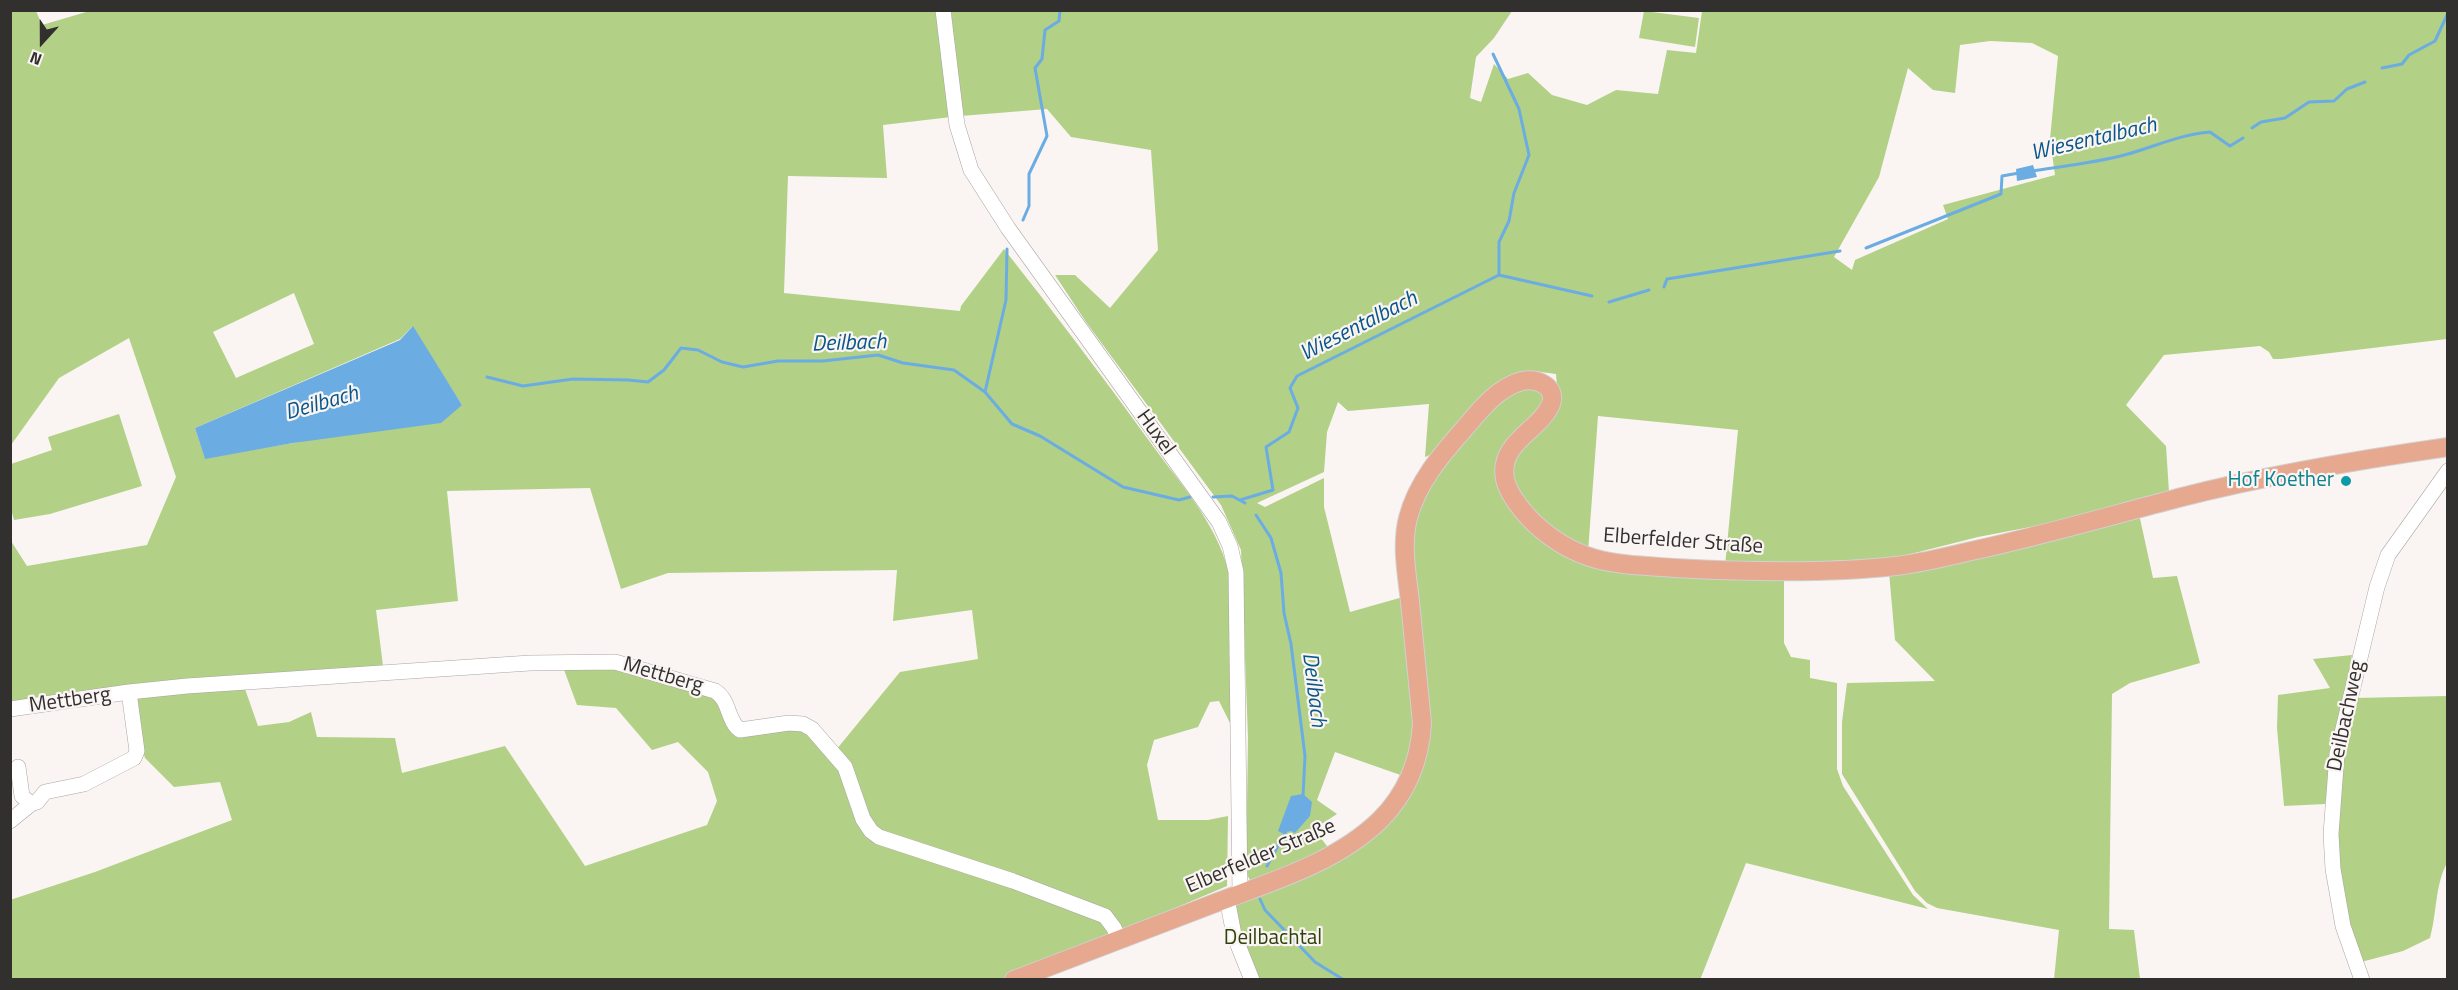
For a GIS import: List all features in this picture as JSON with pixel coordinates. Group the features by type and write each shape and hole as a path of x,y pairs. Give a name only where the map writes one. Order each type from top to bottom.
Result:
{"main road":[{"name":"Elberfelder Straße","path":"1014,980 1307,866 1353,842 1379,821 1401,796 1415,768 1421,746 1422,723 1405,557 1407,522 1420,487 1440,458 1489,401 1512,385 1525,380 1538,381 1547,385 1552,402 1546,412 1518,440 1505,466 1506,483 1516,504 1544,532 1563,547 1580,555 1598,561 1652,566 1724,570 1816,570 1903,565 2029,538 2285,473 2448,447"}],"street":[{"name":"Huxel","path":"942,10 957,125 971,170 1008,228 1219,522 1232,552 1236,572 1234,935 1252,980"},
{"name":"Deilbachweg","path":"2362,980 2343,926 2333,869 2331,834 2337,754 2377,587 2388,555 2448,471"},
{"name":"Mettberg","path":"10,709 129,692 232,682 530,663 623,663 722,695 735,727 740,730 789,723 803,724 812,729 832,749 845,767 864,819 871,831 879,837 1013,881 1105,916 1119,940"},
{"name":"Mettberg","path":"10,821 31,804 37,802 45,792 84,784 134,758 137,751 129,692"},
{"path":"18,767 22,796 31,804"}],"green space":[{"path":"93,10 938,11 951,117 883,125 887,178 788,176 784,293 960,311 961,306 1004,249 1096,369 1195,503 1215,535 1228,570 1234,626 1231,725 1219,701 1210,702 1198,727 1154,740 1147,765 1158,820 1208,820 1228,816 1227,886 1119,932 1115,926 880,836 836,750 900,672 978,659 972,610 893,621 897,570 668,573 621,589 590,488 447,491 458,601 376,610 383,666 11,705 11,541 27,566 147,545 176,477 129,338 59,378 11,445 11,11 36,11 42,25","holes":["294,293 314,344 236,378 213,332","412,327 462,405 293,443 205,458 195,428 400,339"]},
{"path":"951,11 1512,11 1494,38 1476,57 1470,98 1481,102 1494,64 1508,79 1528,73 1552,95 1587,105 1616,90 1658,94 1667,50 1696,53 1702,11 2447,11 2447,339 2281,359 2273,359 2269,352 2260,346 2164,355 2126,405 2166,446 2169,492 2067,520 1978,537 1895,558 1725,566 1738,430 1598,416 1588,552 1547,527 1512,488 1510,463 1557,386 1556,374 1533,371 1521,375 1437,452 1425,457 1429,404 1348,411 1338,402 1327,432 1324,472 1257,503 1265,507 1324,478 1324,507 1350,612 1403,597 1418,741 1406,777 1335,752 1317,800 1337,814 1314,829 1330,850 1297,865 1250,880 1246,873 1248,738 1241,550 1221,505 1086,322 1055,275 1075,275 1110,308 1158,250 1151,150 1071,137 1047,109 961,116","holes":["1990,41 2032,43 2058,56 2050,139 2055,175 1943,205 1948,219 1855,260 1852,270 1834,257 1879,177 1908,68 1933,90 1955,93 1960,45"]},
{"path":"1644,11 1699,18 1695,47 1639,38"},
{"name":"Deilbachtal","path":"1519,388 1542,390 1544,399 1500,471 1554,547 1784,577 1784,643 1791,657 1810,660 1810,678 1837,683 1837,769 1843,786 1913,895 1928,909 1746,863 1700,980 1252,979 1234,908 1235,902 1375,832 1426,756 1412,524 1441,466 1503,396"},
{"path":"119,414 142,486 50,514 14,520 11,509 11,464 52,450 48,437"},
{"path":"2139,514 2153,578 2177,576 2200,663 2130,683 2112,694 2109,929 2134,930 2140,979 2054,979 2059,930 1937,908 1927,903 1915,891 1842,774 1842,722 1847,683 1935,681 1895,640 1889,572"},
{"path":"2352,655 2325,804 2284,806 2277,728 2278,695 2330,688 2313,659"},
{"path":"620,665 712,693 731,727 802,727 830,751 869,832 1103,918 1114,937 1001,980 11,980 10,900 95,872 232,820 220,782 174,787 145,758 127,697 244,686 258,726 289,722 311,712 317,737 395,738 402,773 505,746 585,866 707,825 717,801 708,772 678,742 652,750 616,708 577,705 563,667"},
{"path":"2448,696 2447,863 2440,880 2430,938 2403,951 2361,962 2348,927 2339,874 2335,800 2354,698"}],"water":[{"path":"2033,165 2037,177 2017,181 2016,169"},
{"path":"413,326 462,405 441,423 293,443 205,459 195,428 400,340"},
{"path":"1303,794 1312,802 1310,816 1295,833 1278,831 1291,796"}],"waterway":[{"path":"1023,220 1029,206 1029,174 1047,136 1035,68 1042,59 1045,30 1059,21 1060,10"},
{"name":"Wiesentalbach","path":"2382,68 2402,64 2409,55 2435,41 2448,13"},
{"path":"1493,54 1519,109 1529,155 1514,193 1509,221 1499,242 1499,275"},
{"name":"Wiesentalbach","path":"2252,128 2261,122 2285,118 2309,102 2334,101 2347,89 2365,82"},
{"name":"Wiesentalbach","path":"2031,171 2116,157 2200,133 2210,132 2230,146 2243,138"},
{"name":"Wiesentalbach","path":"1866,248 2001,194 2002,176 2019,173"},
{"path":"985,392 1006,300 1007,249"},
{"name":"Wiesentalbach","path":"1664,287 1667,279 1840,251"},
{"name":"Wiesentalbach","path":"1240,500 1273,490 1266,447 1289,432 1298,408 1290,388 1297,376 1499,275 1592,296"},
{"name":"Wiesentalbach","path":"1609,302 1649,290"},
{"name":"Deilbach","path":"487,377 523,386 573,379 648,382 664,370 681,348 698,350 722,362 743,367 778,361 823,361 878,355 903,363 954,370 985,392 1012,424 1040,436 1123,487 1179,500 1190,497"},
{"name":"Deilbach","path":"1213,497 1232,496 1245,503"},
{"name":"Deilbach","path":"1256,515 1271,538 1281,573 1284,613 1291,644 1305,756 1303,796"},
{"name":"Deilbach","path":"1267,866 1287,829"},
{"name":"Deilbach","path":"1260,899 1265,910 1315,962 1344,980"}],"place":[{"name":"Hof Koether","path":"2346,481"}]}
